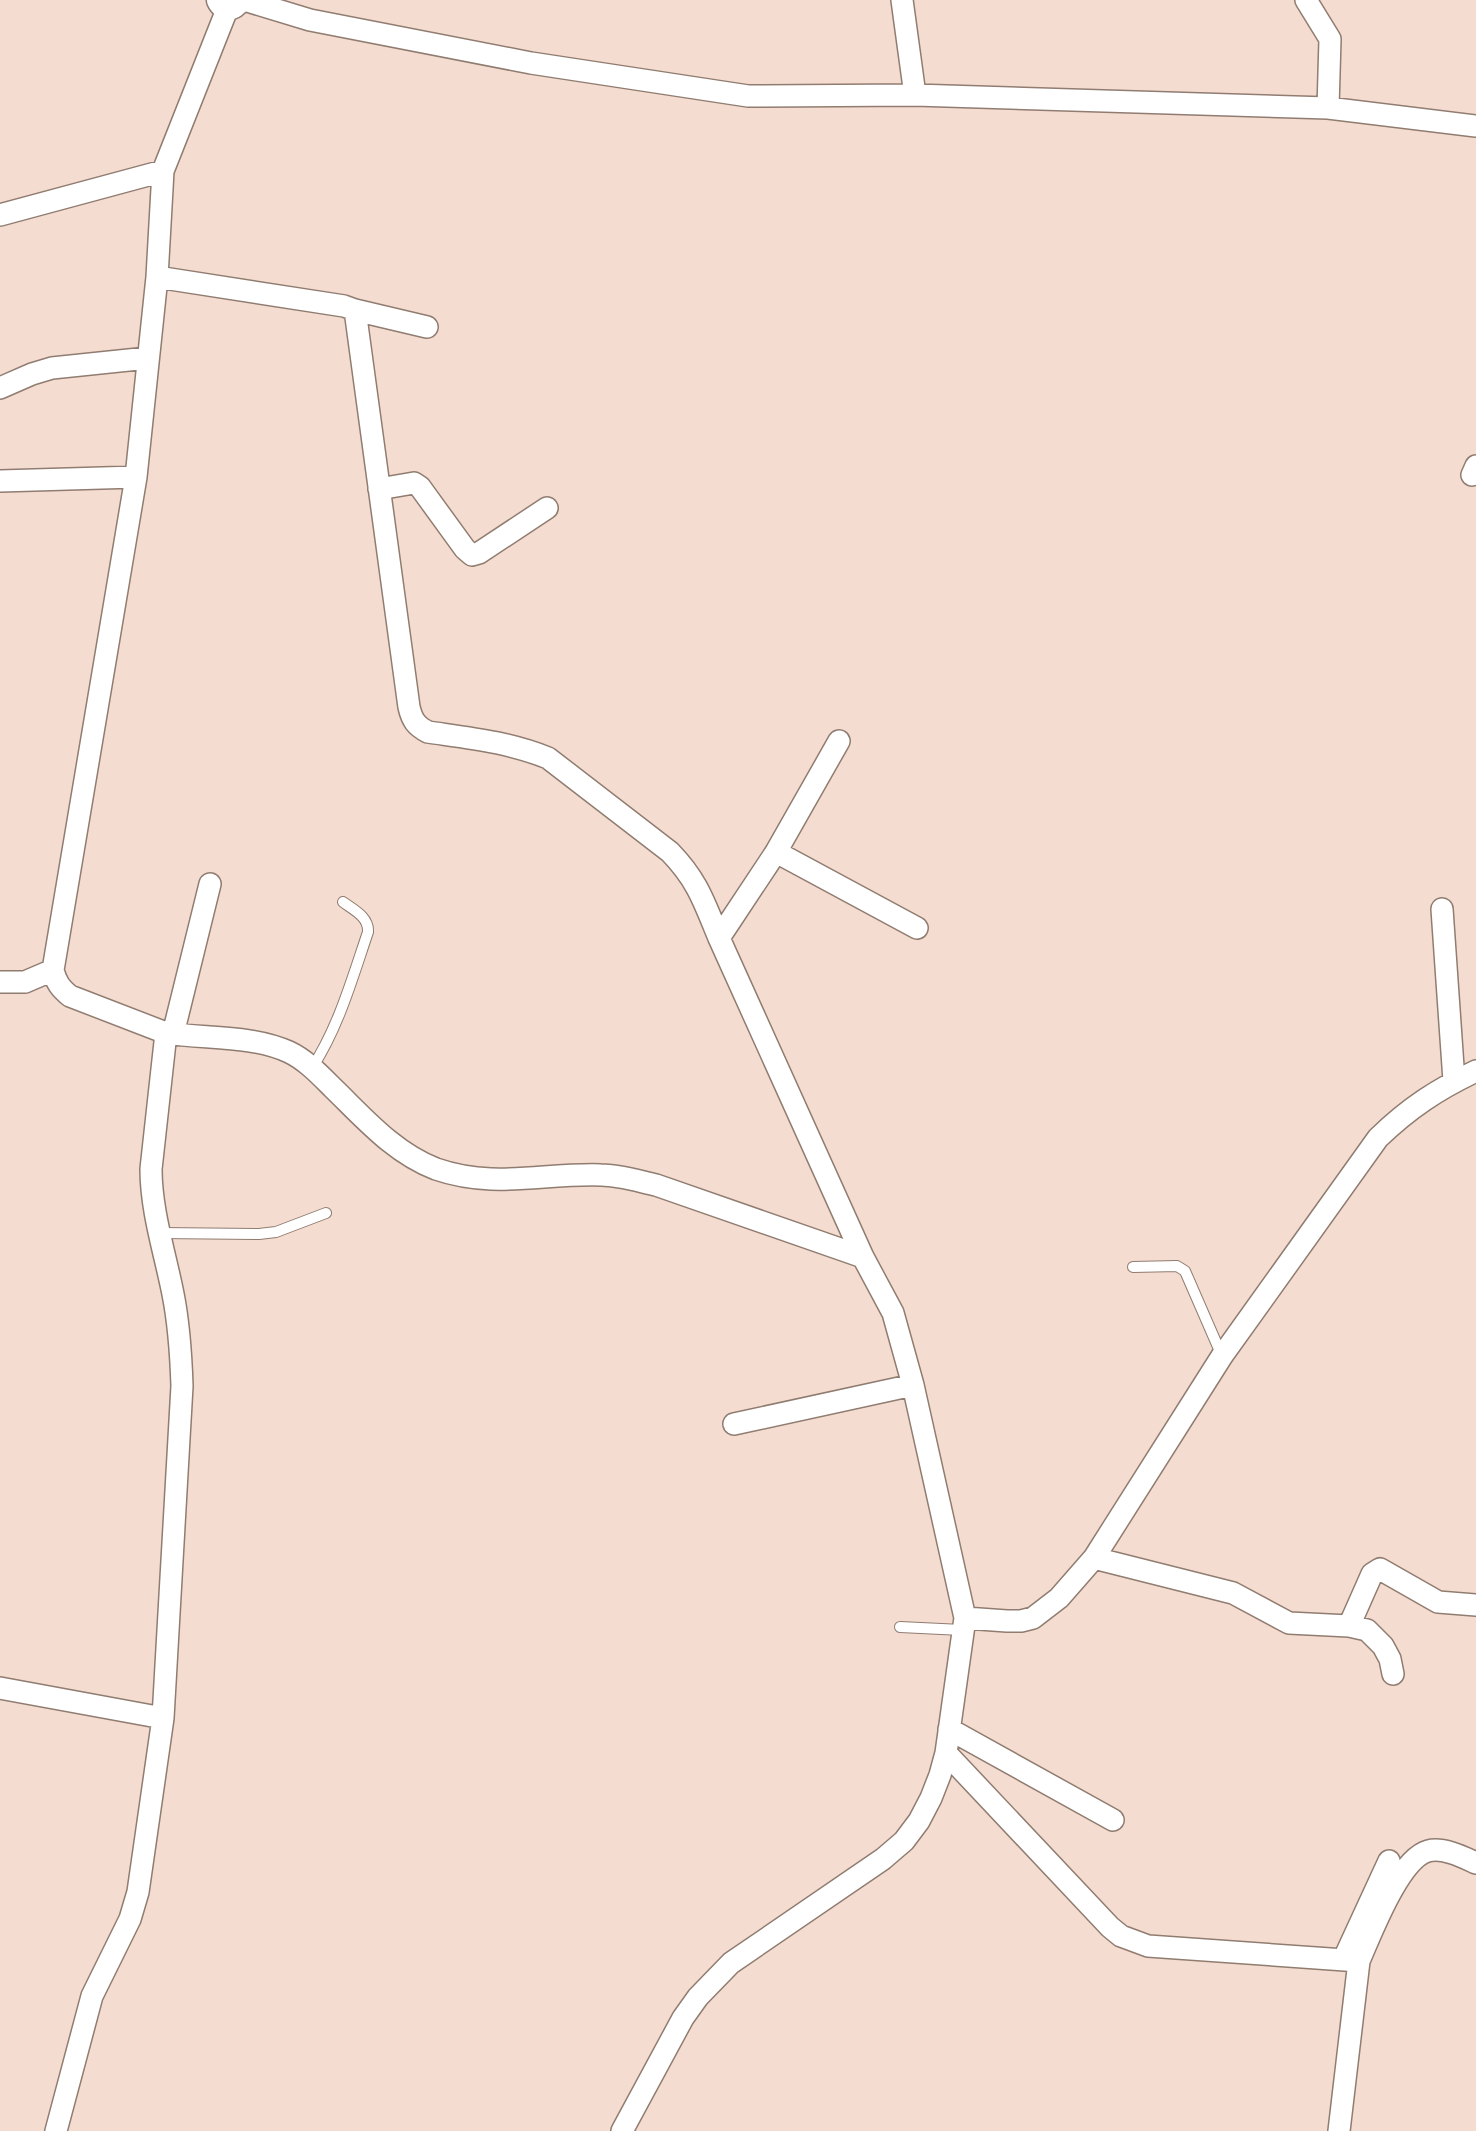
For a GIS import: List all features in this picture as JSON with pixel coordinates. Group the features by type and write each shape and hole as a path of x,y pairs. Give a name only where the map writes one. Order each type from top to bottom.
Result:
{"street":[{"path":"902,0 915,95"},
{"path":"1306,0 1330,39 1328,108"},
{"path":"863,1257 656,1186 626,1178 601,1175 500,1181 468,1178 435,1168 407,1155 378,1132 312,1068 291,1053 256,1043 170,1034 70,996 61,989 56,980 53,970 136,477 158,277 164,171 232,2 310,20 531,63 748,96 915,95 1328,108 1476,126"},
{"path":"0,215 164,171"},
{"path":"158,277 344,306 427,327"},
{"path":"355,310 412,721 419,728 428,732 505,743 548,758 670,852 686,869 698,887 719,938 863,1257 893,1313 913,1385 964,1624 946,1753 931,1798 919,1821 904,1841 883,1859 732,1963 712,1980 683,2018 623,2131"},
{"path":"0,388 52,368 148,358"},
{"path":"0,481 136,477"},
{"path":"379,489 414,483 420,487 465,549 472,555 479,553 547,508"},
{"path":"719,938 776,852 838,740"},
{"path":"776,852 917,928"},
{"path":"56,2131 92,1996 134,1907 163,1718 182,1386 181,1357 173,1296 151,1190 151,1170 170,1034 210,884"},
{"path":"1442,908 1454,1081"},
{"path":"0,982 25,982 53,970"},
{"path":"964,1624 1033,1618 1059,1598 1094,1558 1222,1356 1378,1138 1398,1118 1421,1100 1476,1071"},
{"path":"734,1424 913,1385"},
{"path":"1094,1558 1233,1593 1289,1623 1349,1626 1367,1630 1383,1646 1390,1659 1393,1674"},
{"path":"1349,1626 1372,1574 1380,1569 1438,1602 1476,1605"},
{"path":"0,1688 163,1718"},
{"path":"950,1729 1113,1820"},
{"path":"946,1753 1110,1927 1121,1936 1148,1946 1351,1960"},
{"path":"1351,1960 1395,1884 1414,1858 1428,1851 1443,1851 1476,1863"},
{"path":"1339,2131 1351,1960 1389,1861"}],"lane":[{"path":"312,1068 337,1025 368,932 369,926 364,917 343,902"},
{"path":"160,1233 259,1234 276,1232 326,1213"},
{"path":"1133,1267 1177,1266 1185,1270 1222,1356"},
{"path":"900,1627 964,1624"}]}
